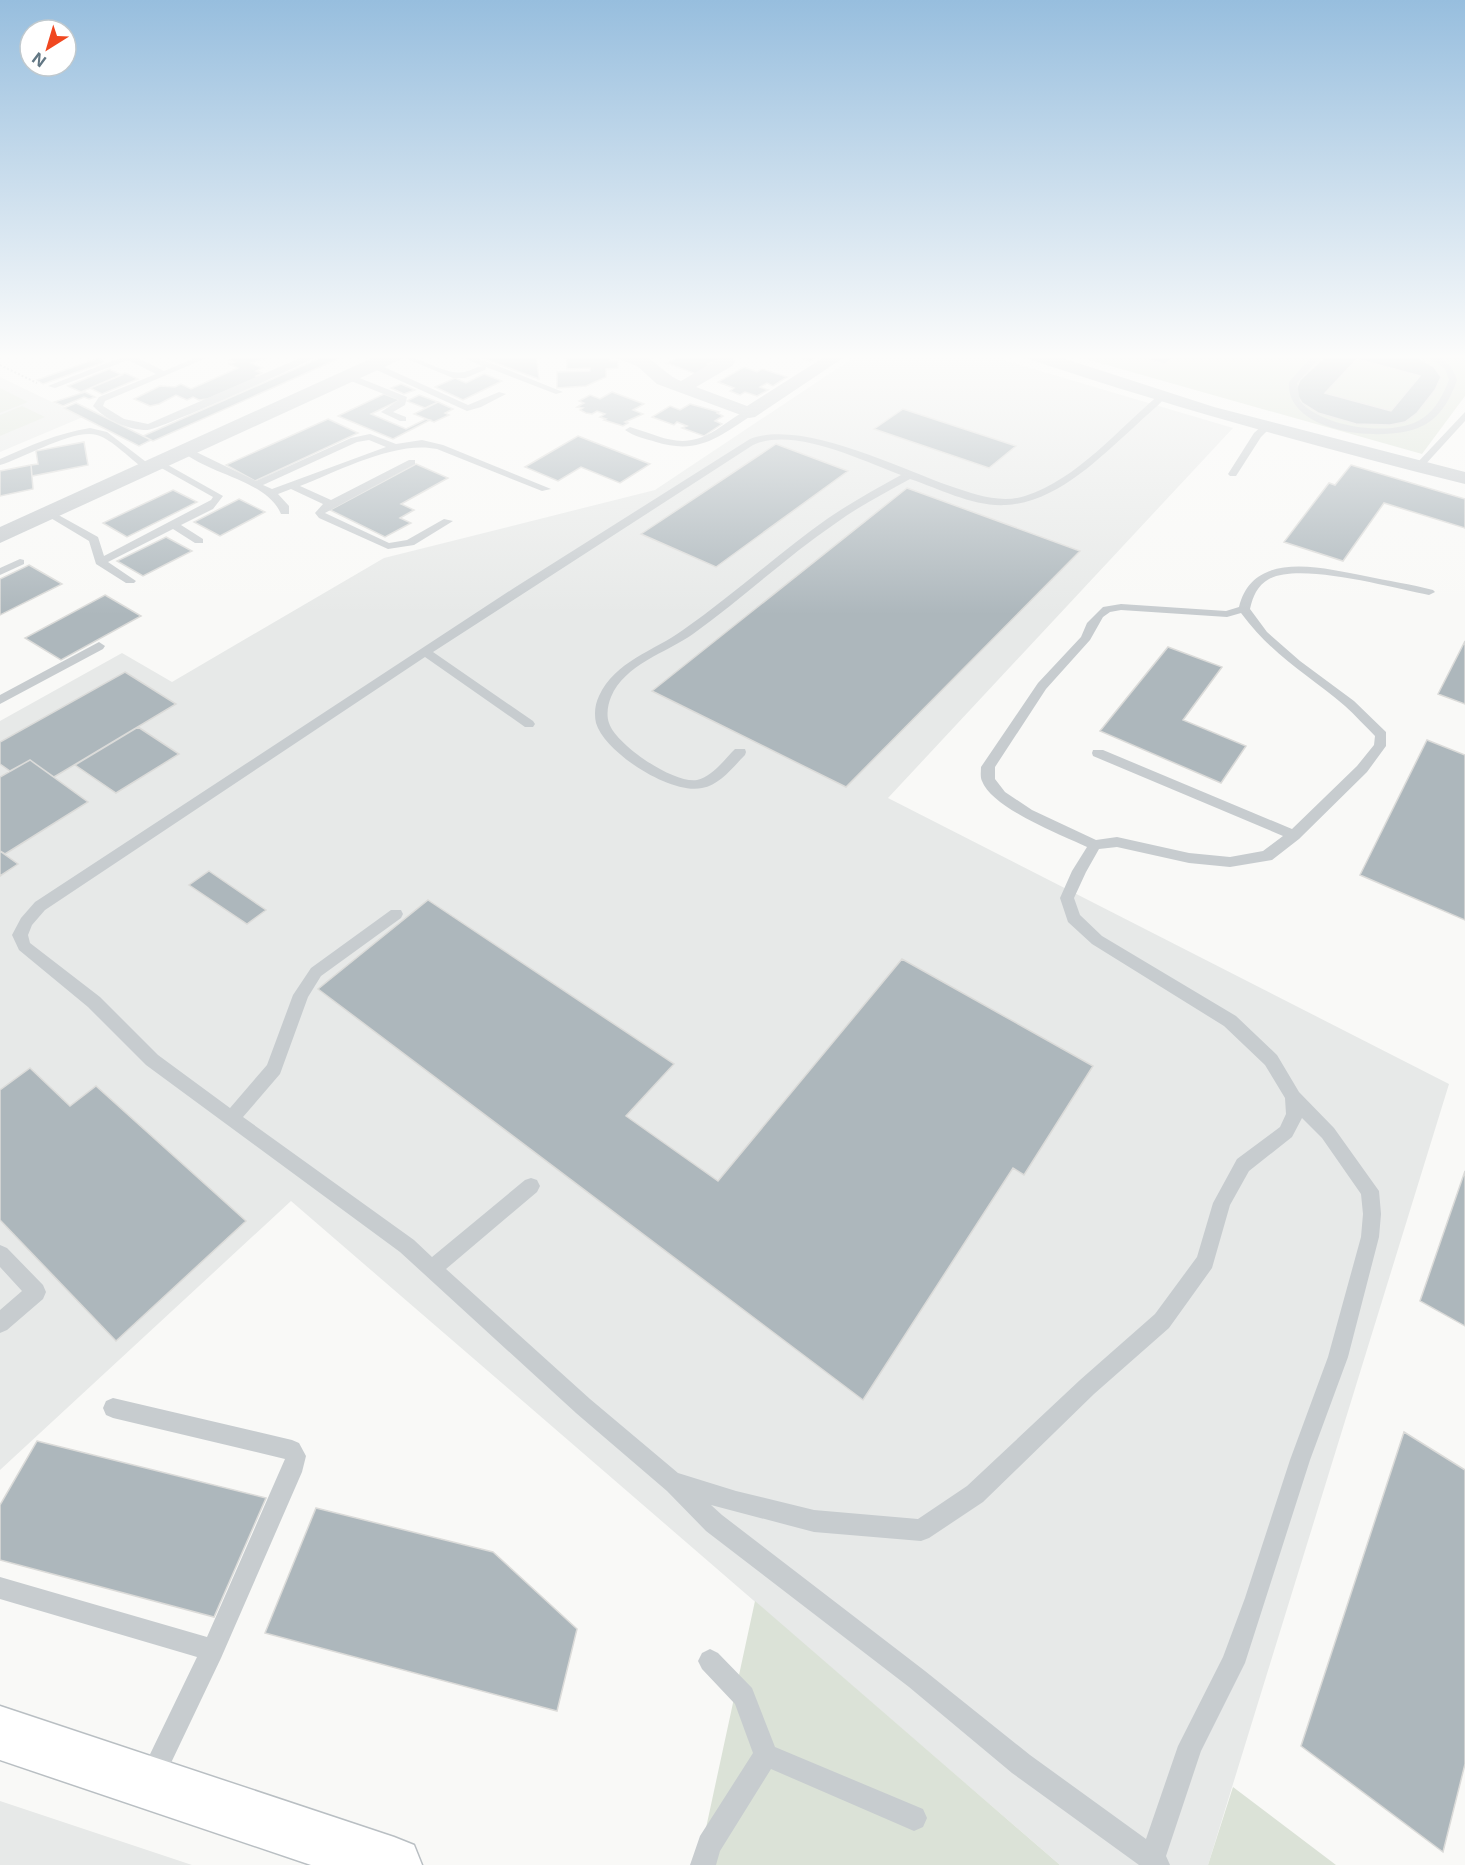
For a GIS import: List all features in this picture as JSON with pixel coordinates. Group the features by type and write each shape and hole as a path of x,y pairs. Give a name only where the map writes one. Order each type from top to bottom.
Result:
{"main road":[{"path":"0,1733 394,1865"}],"street":[{"path":"0,536 209,441"},
{"path":"1323,441 1465,478"}],"lane":[{"path":"0,462 53,441"},
{"path":"100,562 210,507 218,496 154,466 114,441"},
{"path":"256,485 352,441"},
{"path":"380,441 395,447"},
{"path":"658,441 686,446 706,441"},
{"path":"755,441 629,518 40,906 26,922 20,935 24,946 94,1002 152,1060 407,1246 583,1406 672,1482 722,1530 917,1679 1022,1764 1155,1862 1190,1746 1233,1663 1300,1461 1338,1357 1370,1237 1372,1214 1370,1191 1328,1133 1293,1097 1271,1060 1230,1021 1097,940 1073,918 1067,898 1079,871 1095,845"},
{"path":"809,441 854,454 909,475 1004,502 1043,494 1077,471 1111,441"},
{"path":"1233,474 1253,441"},
{"path":"1420,465 1442,441"},
{"path":"271,493 395,447 422,443 440,447 546,489"},
{"path":"187,451 271,493 284,506 285,512"},
{"path":"412,462 331,504 320,513 388,546 410,543 448,521"},
{"path":"740,752 701,785 679,782 630,756 614,740 603,726 601,710 606,694 616,680 636,664 685,635 833,519 909,475"},
{"path":"292,486 331,504"},
{"path":"49,514 94,539 100,562 130,581"},
{"path":"172,525 199,541"},
{"path":"0,572 20,562"},
{"path":"1244,609 1248,592 1265,577 1287,570 1310,569 1429,592"},
{"path":"1121,607 1227,614 1244,609 1263,634 1296,664 1350,704 1381,735 1380,746 1362,769 1294,835 1267,856 1230,862 1189,858 1118,842 1095,845 1027,813 1000,795 988,780 988,767 992,760 1042,686 1086,638 1099,615 1107,609 1121,607"},
{"path":"0,700 99,646"},
{"path":"425,652 529,724"},
{"path":"1098,753 1294,835"},
{"path":"231,1119 274,1069 301,995 316,972 396,914"},
{"path":"672,1482 736,1502 814,1521 921,1530 975,1494 1087,1387 1162,1321 1205,1262 1222,1203 1243,1166 1286,1132 1296,1114 1293,1097"},
{"path":"432,1269 531,1186"},
{"path":"0,1254 36,1292 0,1323"},
{"path":"113,1408 292,1450 296,1456 295,1464 213,1650 149,1783"},
{"path":"0,1588 213,1650"},
{"path":"710,1661 744,1696 766,1755 914,1818"},
{"path":"703,1865 709,1845 766,1755"}],"shaded area":[{"path":"0,441 26,441 0,452"},
{"path":"728,441 1221,441 888,798 1449,1084 1208,1865 1060,1865 291,1201 0,1470 0,721 122,653 172,682 384,558 655,490"},
{"path":"1376,441 1432,441 1422,454"},
{"path":"755,1601 1060,1865 698,1865"},
{"path":"1233,1787 1336,1865 1208,1865"},
{"path":"0,1801 192,1865 0,1865"}],"building":[{"path":"129,441 149,441 139,446"},
{"path":"279,441 341,441 255,481 226,465"},
{"path":"569,441 591,441 650,464 620,483 581,467 558,481 525,467"},
{"path":"909,441 1001,441 1016,446 989,468"},
{"path":"84,442 88,465 32,476 31,465 38,464 36,451"},
{"path":"776,444 848,471 716,567 641,534"},
{"path":"416,464 448,478 401,504 414,510 400,518 411,523 385,537 330,510"},
{"path":"31,465 33,489 0,496 0,471"},
{"path":"1351,465 1465,499 1465,528 1384,503 1343,561 1284,542 1329,483 1335,485"},
{"path":"907,488 1080,551 846,787 652,691"},
{"path":"173,490 197,502 127,537 103,523"},
{"path":"239,499 265,512 220,536 194,522"},
{"path":"166,537 192,551 143,576 117,561"},
{"path":"29,565 62,584 0,615 0,579"},
{"path":"105,595 141,616 61,660 25,638"},
{"path":"1465,641 1465,704 1438,694"},
{"path":"1168,647 1222,667 1183,720 1246,746 1221,783 1100,731"},
{"path":"125,672 176,704 54,777 30,760 10,771 0,764 0,742"},
{"path":"138,727 179,754 116,793 75,765"},
{"path":"1427,740 1465,755 1465,920 1360,875"},
{"path":"30,760 88,802 5,854 0,851 0,777"},
{"path":"0,851 18,864 0,876"},
{"path":"209,871 266,910 247,924 189,885"},
{"path":"428,900 674,1064 626,1116 718,1181 902,959 1093,1066 1024,1175 1013,1168 863,1400 318,989"},
{"path":"30,1068 70,1106 96,1086 246,1221 116,1341 0,1220 0,1090"},
{"path":"1465,1171 1465,1326 1420,1301"},
{"path":"1404,1432 1465,1470 1465,1764 1443,1852 1301,1746"},
{"path":"37,1441 266,1498 214,1617 0,1560 0,1505"},
{"path":"316,1508 493,1552 577,1629 557,1711 265,1633"}]}
